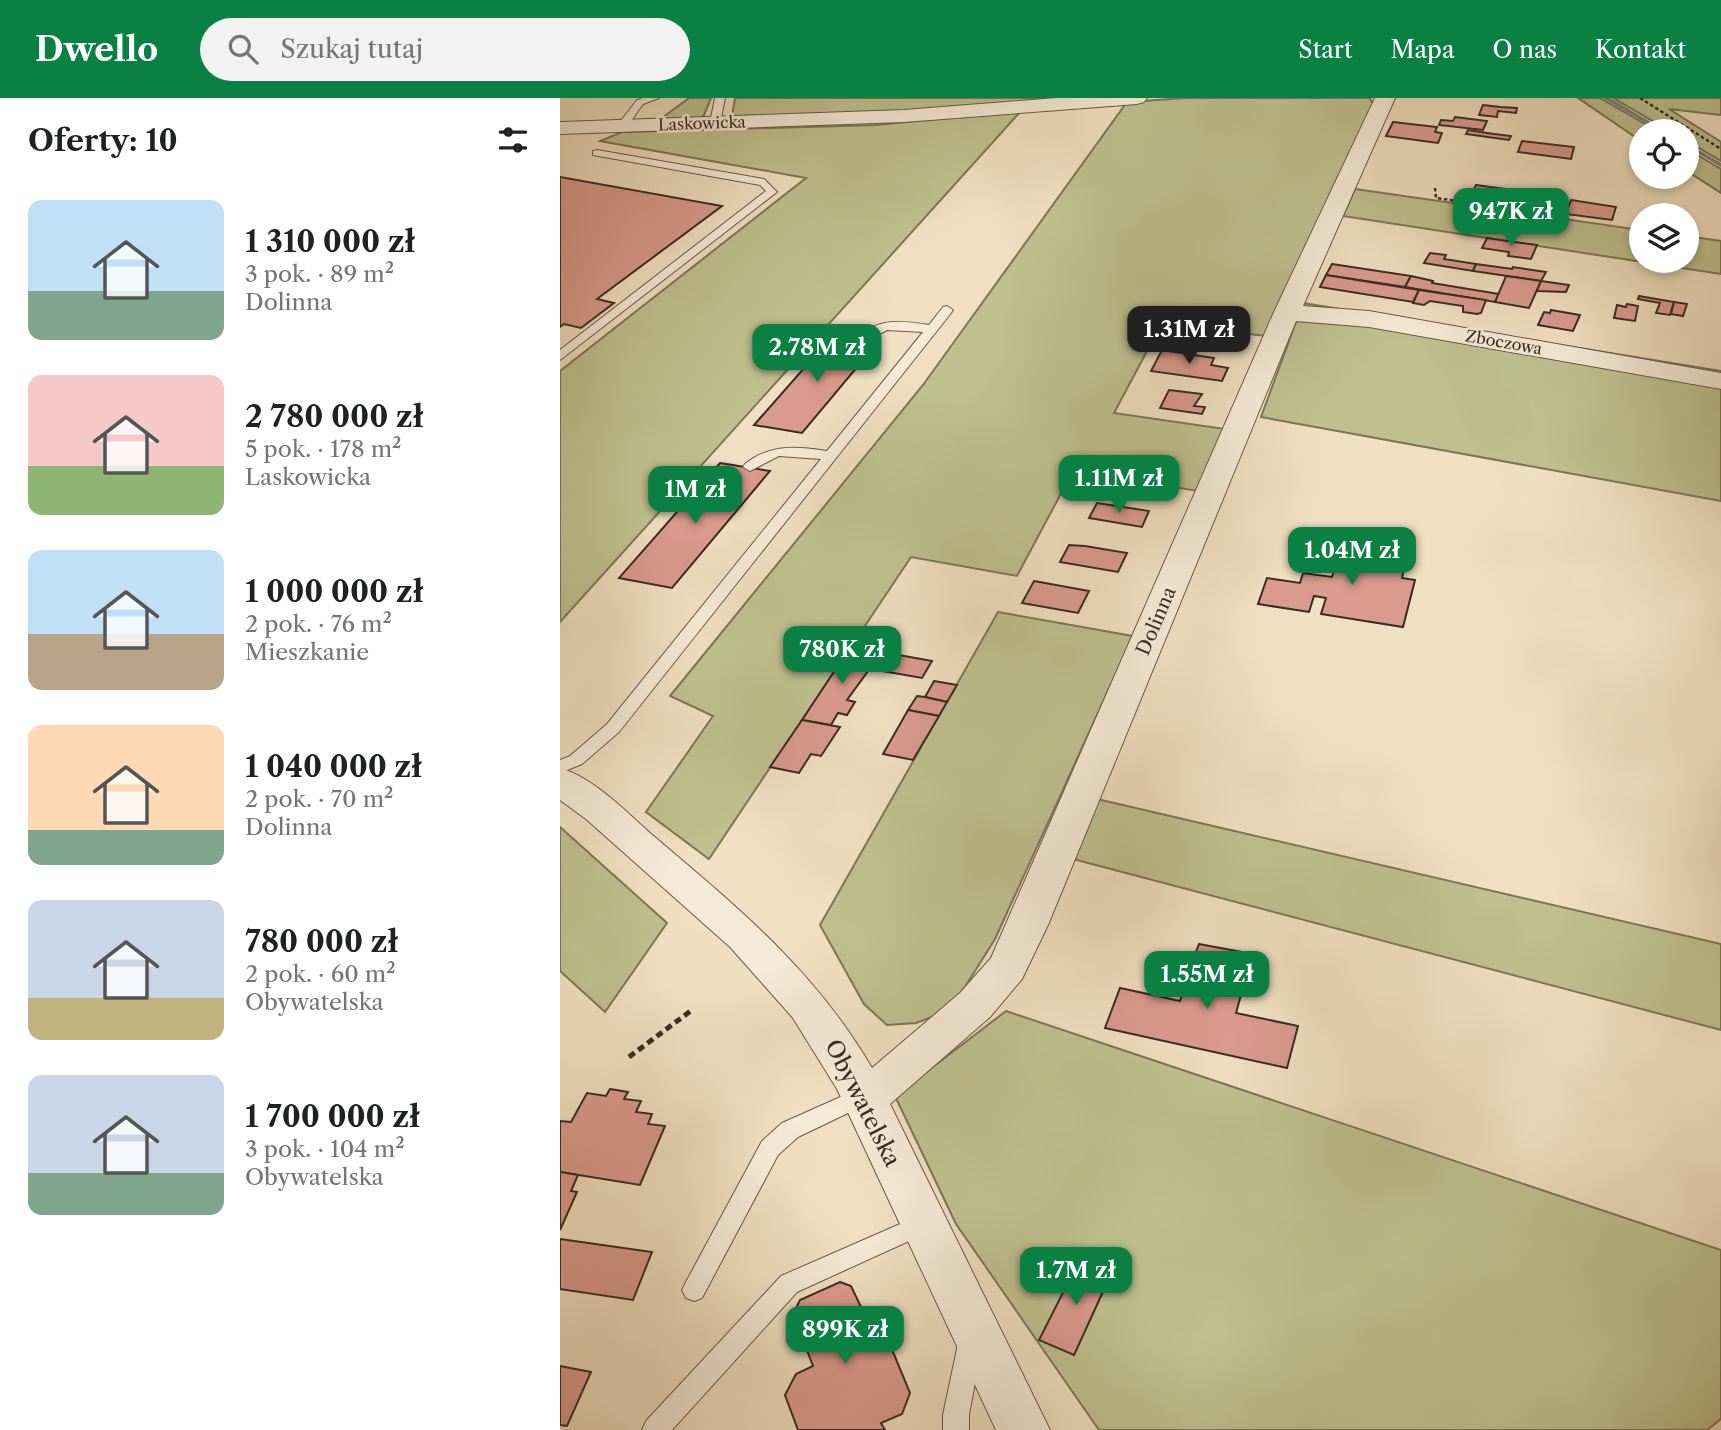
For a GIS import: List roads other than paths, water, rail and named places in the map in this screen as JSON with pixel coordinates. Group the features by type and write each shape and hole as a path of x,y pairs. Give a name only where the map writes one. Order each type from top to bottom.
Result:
{"street":[{"name":"Laskowicka","path":"560,128 904,116 1137,98"},
{"name":"Dolinna","path":"863,1096 879,1089 975,1005 1007,968 1028,925 1287,312 1385,98"},
{"name":"Zboczowa","path":"1287,312 1369,319 1721,381"},
{"name":"Obywatelska","path":"560,781 598,810 753,945 808,1006 832,1039 863,1096 1023,1430"}],"lane":[{"path":"622,126 640,102 654,98"},
{"path":"715,123 720,98"},
{"path":"561,355 772,192 764,181 597,153"},
{"path":"560,767 576,760 613,728 947,310"},
{"path":"863,339 870,331 884,325 931,329"},
{"path":"750,467 776,451 830,456"},
{"path":"694,1290 769,1148 790,1130 863,1096"},
{"path":"655,1430 789,1284 923,1224"},
{"path":"956,1430 956,1415 974,1327"}],"waterway":[{"path":"1606,98 1642,119"},
{"path":"1699,152 1721,165"}]}
